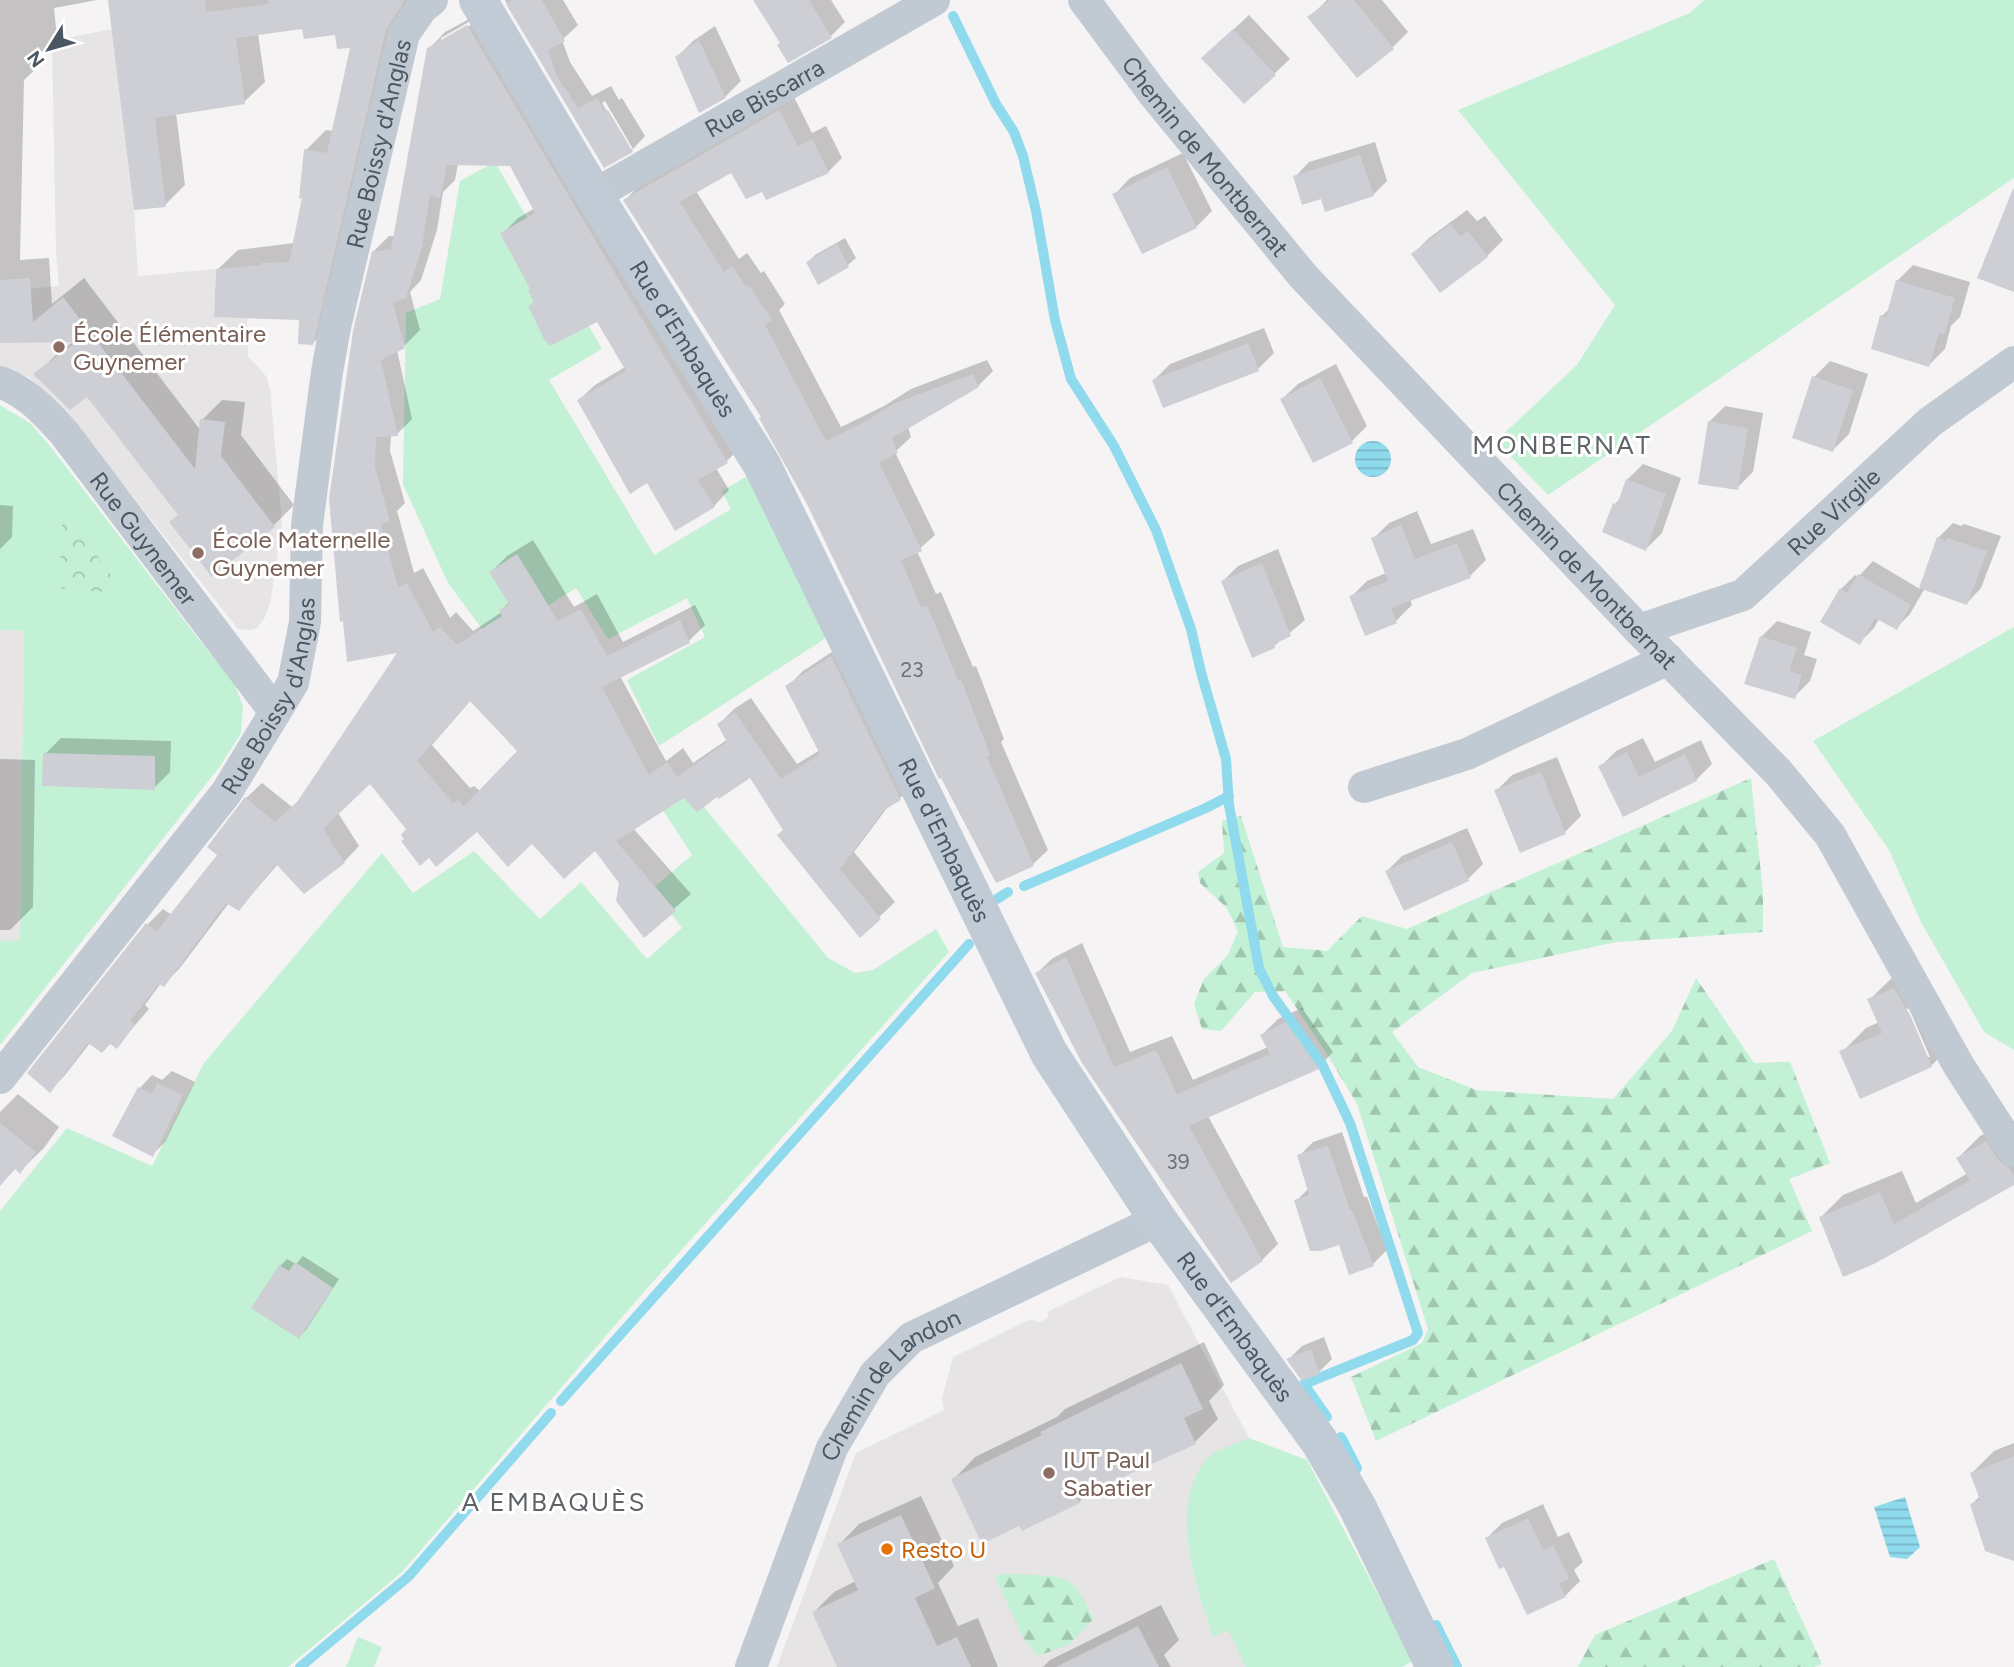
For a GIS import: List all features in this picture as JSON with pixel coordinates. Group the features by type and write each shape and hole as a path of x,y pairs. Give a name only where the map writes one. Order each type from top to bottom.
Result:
{"street":[{"name":"Rue Boissy d'Anglas","path":"0,1077 226,793 293,683 305,622 307,524 335,327 404,34 422,8 432,0"},
{"name":"Rue d'Embaquès","path":"478,0 594,195 762,465 1049,1053 1158,1220 1319,1441 1357,1506 1435,1667"},
{"name":"Rue Biscarra","path":"594,195 934,0"},
{"name":"Chemin de Montbernat","path":"1084,0 1153,93 1303,276 1639,631 1778,772 1830,835 1959,1066 2004,1113 2014,1151"},
{"name":"Rue Virgile","path":"1639,631 1743,595 1930,422 2014,362"},
{"name":"Rue Guynemer","path":"0,382 19,390 38,404 65,434 275,712"},
{"path":"1364,787 1466,754 1668,659"},
{"name":"Chemin de Landon","path":"751,1667 832,1448 875,1374 911,1338 1158,1220"}],"shaded area":[{"path":"112,29 134,210 138,276 216,269 214,316 247,318 248,356 266,376 270,389 282,524 270,604 257,628 251,630 238,629 65,411 29,377 0,367 0,292 59,286 52,41"},
{"path":"0,630 24,631 20,941 0,941"},
{"name":"IUT Paul Sabatier","path":"1120,1277 1168,1285 1249,1438 1246,1522 1320,1667 777,1667 856,1453 944,1410 942,1398 953,1357 1031,1319 1038,1323 1047,1318 1049,1311"}],"green space":[{"path":"1704,0 2014,0 2014,178 1548,495 1496,441 1577,365 1615,305 1458,110 1690,13"},
{"path":"495,162 602,349 549,380 654,555 731,509 722,491 749,475 829,636 659,746 627,680 705,637 687,598 608,639 576,588 491,641 448,583 403,484 406,313 440,299 460,181"},
{"path":"0,405 30,423 50,446 234,682 243,707 241,733 221,765 0,1045 0,941 20,940 24,631 0,630"},
{"path":"63,523 83,536 124,593 61,589 60,530"},
{"path":"2014,627 2014,1050 1984,1032 1921,922 1889,850 1813,741"},
{"path":"1751,778 1763,893 1763,932 1616,942 1472,973 1392,1032 1418,1067 1476,1090 1613,1099 1672,1031 1696,978 1754,1063 1790,1062 1830,1163 1789,1179 1812,1231 1376,1441 1351,1377 1422,1343 1428,1329 1357,1104 1285,991 1255,992 1221,1031 1202,1029 1194,1004 1204,979 1228,955 1238,931 1226,907 1200,883 1198,872 1224,853 1222,821 1241,816 1283,947 1327,951 1362,916 1407,929"},
{"path":"686,785 828,958 855,973 873,970 936,929 949,952 642,1294 402,1572 288,1667 0,1667 0,1211 67,1128 152,1166 204,1063 382,853 413,893 474,851 540,919 581,882 647,959 682,928 652,889 692,855 659,804"},
{"path":"1249,1438 1307,1460 1413,1661 1402,1667 1246,1667 1228,1630 1213,1637 1193,1571 1187,1523 1189,1500 1195,1479 1206,1459"},
{"path":"1774,1559 1822,1664 1814,1667 1578,1667 1595,1635"},
{"path":"1021,1574 1059,1578 1068,1581 1080,1593 1093,1619 1070,1644 1038,1656 1024,1639 994,1575"},
{"path":"358,1637 382,1647 374,1667 346,1667"}],"water":[{"path":"1373,441 1386,446 1391,459 1386,472 1373,477 1360,472 1355,459 1360,446"},
{"path":"1905,1497 1920,1547 1907,1559 1890,1557 1874,1507"}],"building":[{"path":"108,0 205,0 206,12 269,4 268,0 403,0 386,30 313,345 298,344 299,320 214,317 216,269 289,262 302,198 299,199 304,149 327,153 350,48 337,49 335,35 304,39 302,29 236,38 245,104 155,118 166,207 134,210"},
{"path":"512,0 542,0 565,41 548,50 557,76 578,108 597,98 605,112 608,110 633,152 604,168 506,4"},
{"path":"753,0 809,0 832,38 788,63 777,45 780,43"},
{"path":"1330,0 1354,0 1394,49 1357,78 1307,17"},
{"path":"467,25 728,463 698,480 715,507 675,531 647,483 630,494 577,400 626,371 597,322 550,346 544,339 528,306 534,303 528,290 530,289 500,233 535,213 510,166 447,165 440,198 430,195 422,247 406,298 393,303 405,348 381,360 398,436 376,437 375,467 390,521 381,524 398,587 407,583 433,632 440,627 457,645 502,616 499,610 509,604 489,572 517,554 558,621 581,609 607,656 680,620 690,643 602,687 649,775 667,762 677,777 727,742 717,724 735,712 781,779 820,754 785,686 831,656 901,800 884,810 840,869 881,919 860,938 777,835 783,830 750,778 697,812 684,798 616,841 676,911 644,938 616,901 619,883 595,851 564,879 532,844 508,867 477,832 436,867 429,858 420,866 401,841 404,839 401,835 406,829 370,784 323,829 345,863 304,894 276,864 239,911 226,903 164,987 159,984 130,1021 135,1025 117,1049 110,1044 102,1053 88,1043 50,1093 27,1073 146,923 157,931 217,855 207,847 245,797 275,822 297,802 397,653 347,662 343,621 340,622 329,499 353,331 372,251 391,250 427,48","holes":["470,701 517,751 464,806 458,800 453,803 417,761"]},
{"path":"1233,29 1276,75 1244,104 1201,58"},
{"path":"699,40 726,98 699,113 675,57"},
{"path":"779,110 798,146 812,139 829,173 766,200 762,192 746,199 731,173 680,202 724,272 732,266 746,286 749,285 772,320 765,325 826,441 895,403 973,374 979,387 892,438 898,453 879,462 922,551 901,560 921,607 927,605 958,680 961,679 990,755 987,757 1034,866 996,883 941,778 939,779 807,504 759,418 761,417 623,200"},
{"path":"1360,155 1374,196 1325,212 1321,199 1302,205 1293,176"},
{"path":"1167,167 1197,228 1142,254 1112,194"},
{"path":"2014,190 2014,292 1977,278"},
{"path":"1450,224 1460,236 1468,231 1488,257 1440,293 1411,254"},
{"path":"837,244 849,267 818,285 806,262"},
{"path":"30,278 33,322 63,297 195,469 200,419 225,422 221,456 275,527 212,577 169,522 178,515 87,397 70,410 33,374 76,342 0,343 0,280"},
{"path":"1896,280 1955,298 1944,335 1939,333 1929,367 1871,349 1880,315 1886,317"},
{"path":"1248,343 1259,371 1163,408 1152,380"},
{"path":"1812,376 1853,390 1833,452 1792,438"},
{"path":"1320,378 1353,443 1313,463 1280,399"},
{"path":"1708,421 1748,428 1738,490 1698,484"},
{"path":"1626,479 1666,494 1646,551 1602,532 1613,503 1617,505"},
{"path":"1401,525 1415,559 1457,543 1471,578 1391,608 1397,623 1365,636 1349,596 1388,581 1371,538"},
{"path":"1937,537 1987,551 1967,605 1919,588"},
{"path":"1262,563 1291,636 1274,644 1275,648 1252,658 1221,581"},
{"path":"1858,574 1911,605 1897,630 1875,618 1860,645 1820,622 1840,588 1847,593"},
{"path":"1760,636 1797,648 1789,671 1802,675 1795,699 1744,684"},
{"path":"1627,752 1639,777 1685,754 1697,781 1623,817 1598,766"},
{"path":"43,753 155,756 155,790 42,786"},
{"path":"1541,772 1566,834 1520,853 1494,790"},
{"path":"1452,842 1469,881 1404,911 1385,871"},
{"path":"1066,957 1114,1067 1156,1050 1177,1094 1270,1054 1260,1035 1286,1022 1319,1069 1189,1126 1263,1261 1231,1283 1082,1063 1035,973"},
{"path":"1894,988 1911,1017 1932,1067 1860,1099 1839,1051 1882,1033 1867,999"},
{"path":"157,1083 183,1095 153,1157 112,1136 138,1087 152,1094"},
{"path":"0,1123 36,1152 20,1174 15,1169 0,1186"},
{"path":"1986,1141 1999,1161 2009,1168 2014,1176 2014,1185 1874,1264 1843,1277 1819,1217 1880,1192 1894,1224 1970,1180 1956,1158"},
{"path":"1328,1146 1350,1210 1374,1266 1349,1275 1339,1245 1321,1251 1310,1251 1294,1200 1309,1195 1297,1155"},
{"path":"295,1262 333,1288 299,1339 251,1308 279,1265 289,1271"},
{"path":"1311,1349 1320,1374 1302,1381 1286,1359"},
{"path":"1181,1363 1203,1409 1184,1418 1196,1444 1077,1498 1080,1503 1022,1531 1019,1526 982,1544 951,1479"},
{"path":"2014,1456 2014,1561 1985,1551 1970,1504 1980,1500 1970,1473"},
{"path":"901,1515 935,1588 915,1598 937,1646 957,1637 971,1667 837,1667 812,1612 858,1590 837,1544"},
{"path":"1528,1518 1543,1550 1553,1545 1569,1578 1559,1584 1566,1597 1527,1615 1504,1567 1499,1569 1485,1538"},
{"path":"1138,1626 1159,1667 1056,1667"}],"waterway":[{"path":"953,16 996,104 1014,132 1023,156 1036,211 1055,320 1071,379 1114,446 1156,530 1191,629 1226,759 1229,805 1259,968 1273,996 1322,1064 1350,1123 1418,1333 1413,1340 1304,1384 1327,1417"},
{"path":"1024,886 1229,796"},
{"path":"992,902 1008,892"},
{"path":"561,1401 969,944"},
{"path":"300,1667 408,1577 551,1413"},
{"path":"1341,1437 1357,1468"},
{"path":"1436,1625 1457,1667"}],"place":[{"name":"École Élémentaire Guynemer","path":"59,347"},
{"name":"École Maternelle Guynemer","path":"198,553"},
{"name":"IUT Paul Sabatier","path":"1049,1473"},
{"name":"Resto U","path":"887,1549"}],"district":[{"name":"MONBERNAT","path":"1562,445"},
{"name":"A EMBAQUÈS","path":"554,1502"}]}
